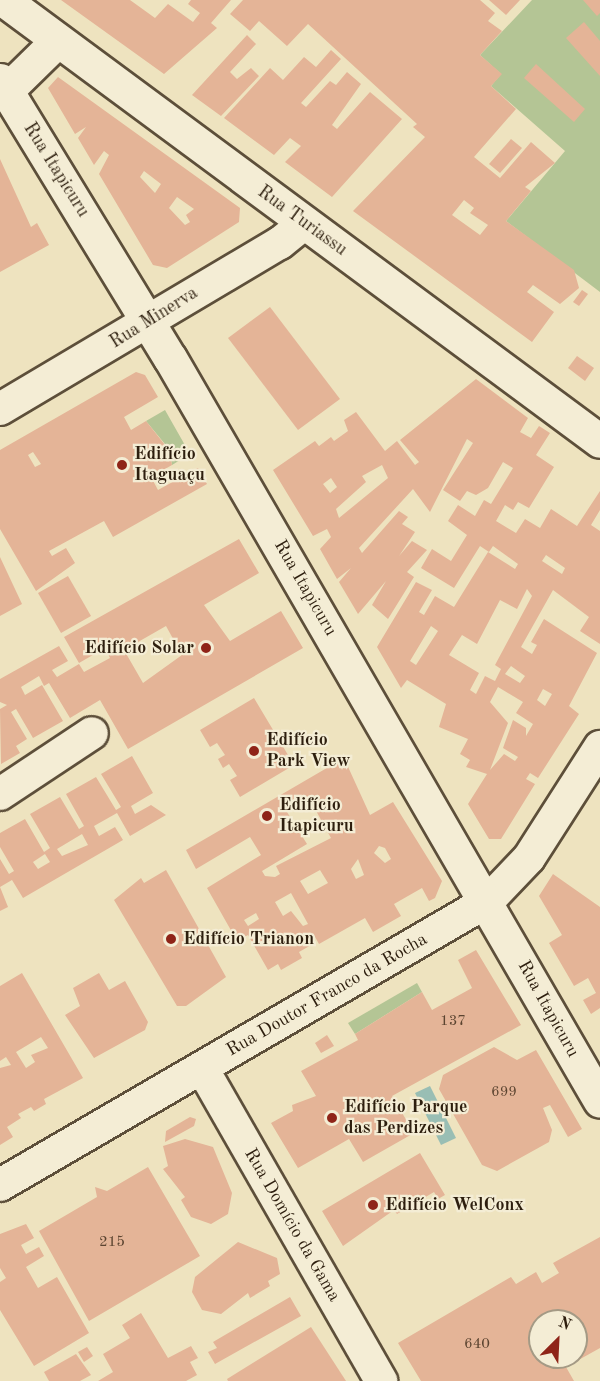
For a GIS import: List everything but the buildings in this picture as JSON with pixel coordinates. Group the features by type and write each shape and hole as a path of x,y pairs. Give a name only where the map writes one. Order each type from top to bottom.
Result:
{"street":[{"name":"Rua Turiassu","path":"4,0 600,441"},
{"path":"3,85 57,41"},
{"name":"Rua Itapicuru","path":"3,85 149,322 488,901 600,1101"},
{"name":"Rua Minerva","path":"0,409 149,322 305,223"},
{"path":"0,794 93,733"},
{"name":"Rua Doutor Franco da Rocha","path":"0,1185 488,901 529,858 596,761"},
{"name":"Rua Domício da Gama","path":"202,1068 381,1381"}],"green space":[{"path":"532,0 600,0 600,292 506,221 565,151 491,86 501,74 480,55"},
{"path":"165,410 190,454 172,465 169,449 146,421"},
{"path":"417,983 422,992 355,1034 348,1023"}],"water":[{"path":"430,1086 456,1138 441,1145 415,1093"}],"place":[{"name":"Edifício Itaguaçu","path":"122,465"},
{"name":"Edifício Solar","path":"206,648"},
{"name":"Edifício Park View","path":"254,751"},
{"name":"Edifício Itapicuru","path":"267,816"},
{"name":"Edifício Trianon","path":"171,939"},
{"name":"Edifício Parque das Perdizes","path":"332,1118"},
{"name":"Edifício WelConx","path":"373,1205"}]}
